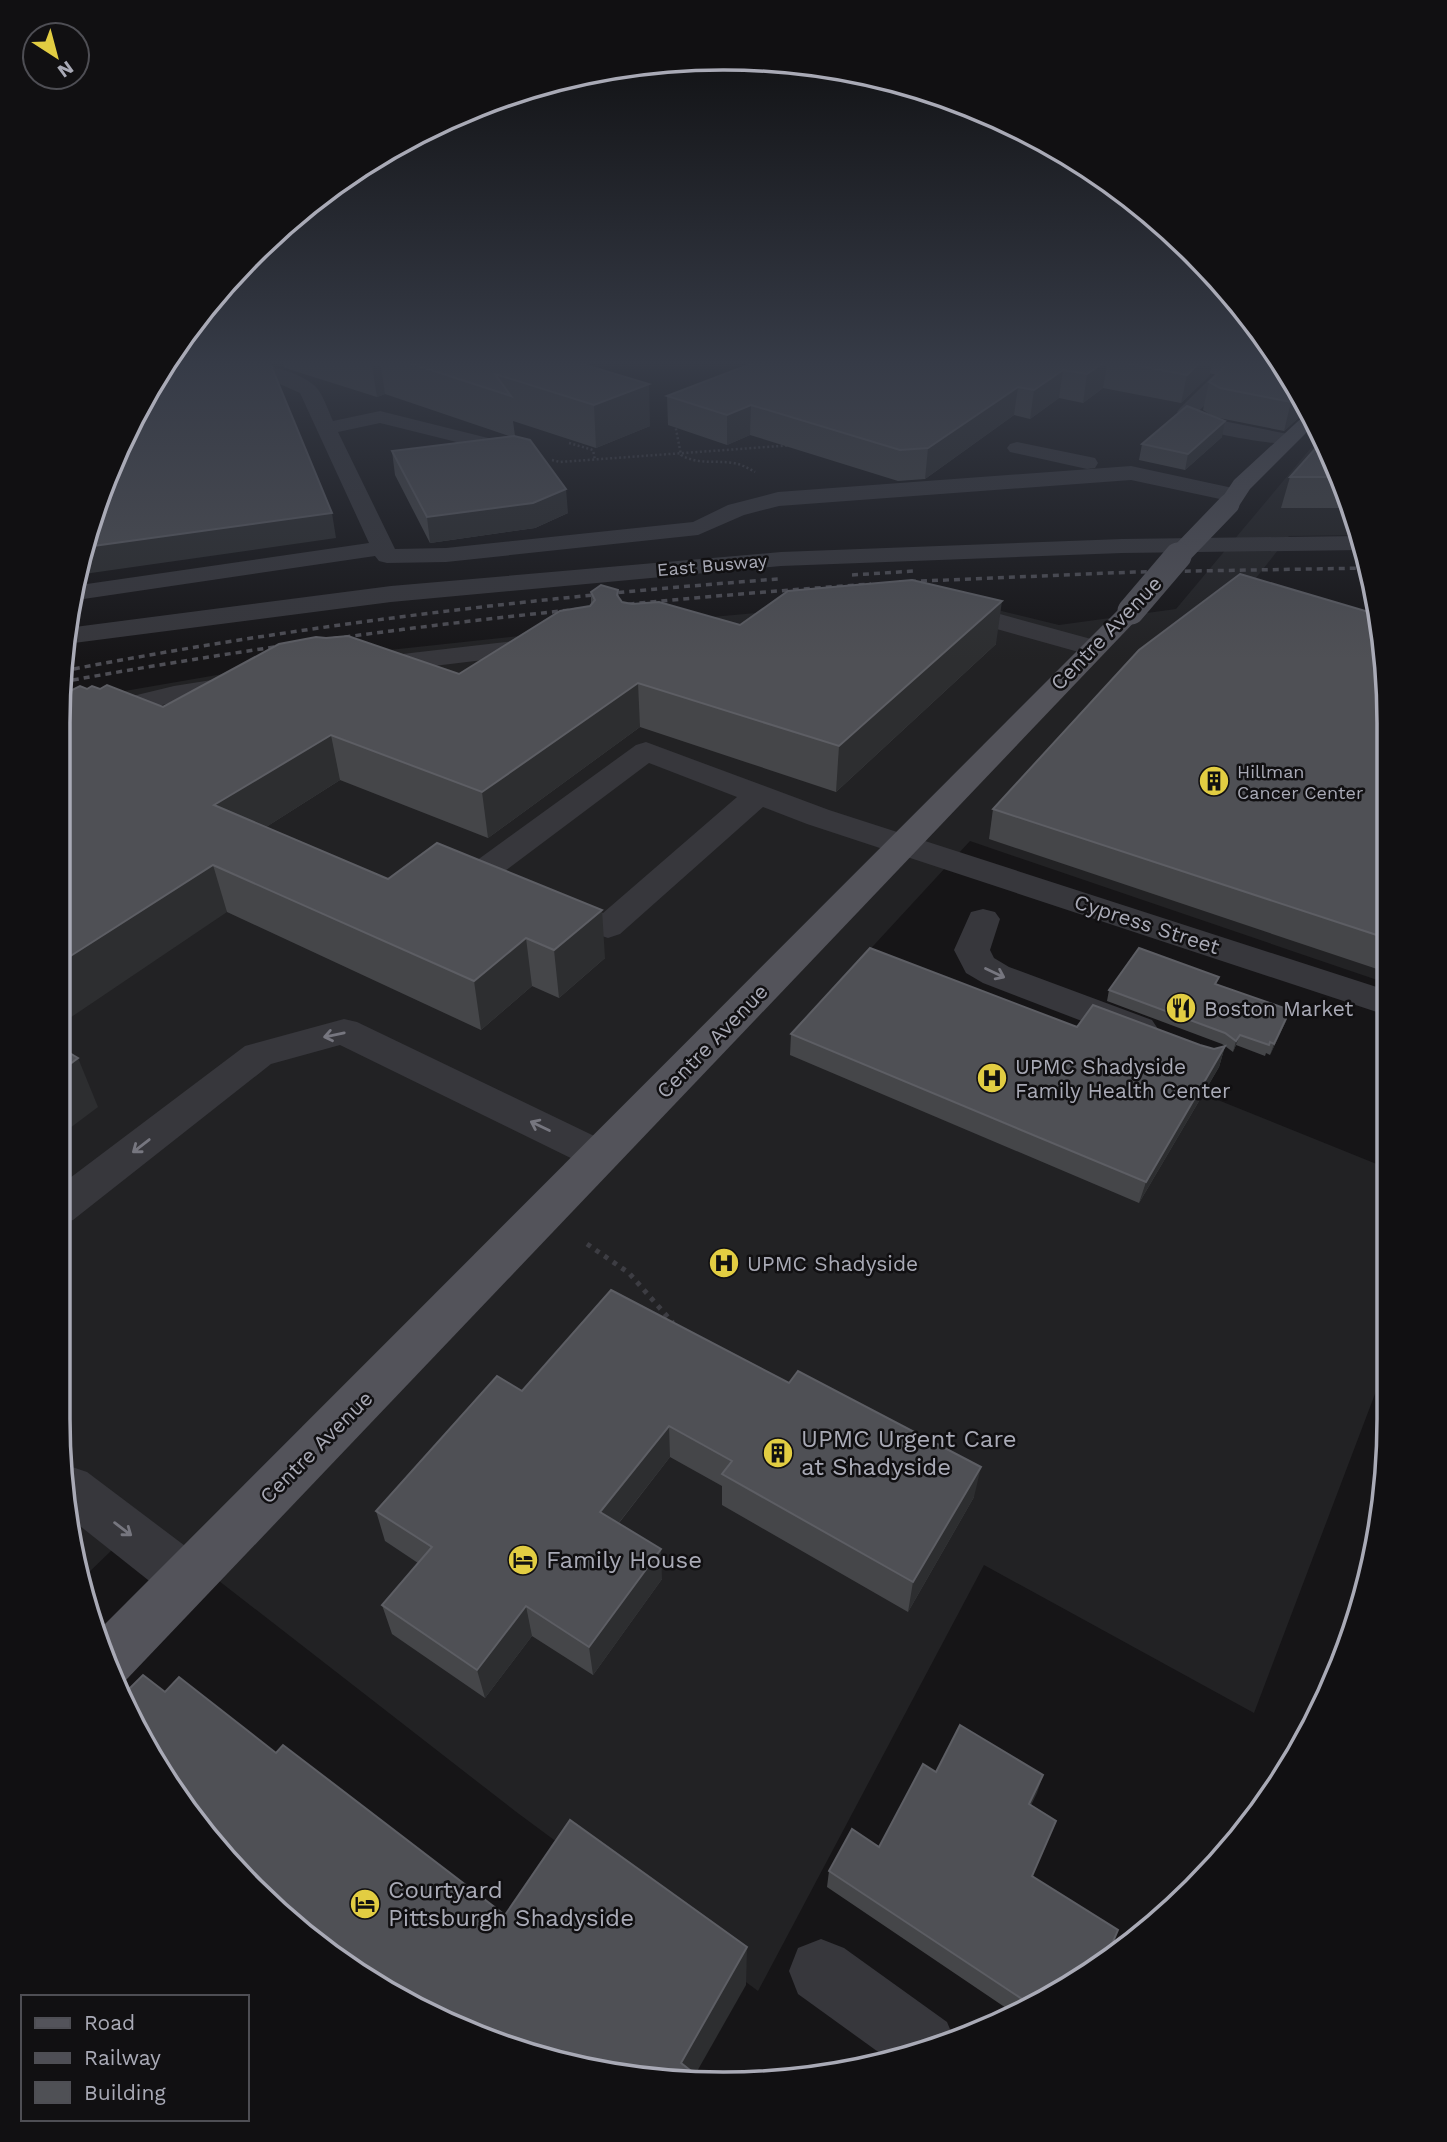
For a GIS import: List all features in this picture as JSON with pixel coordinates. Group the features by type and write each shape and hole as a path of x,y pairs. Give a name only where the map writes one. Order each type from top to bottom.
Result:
{"main road":[{"name":"Centre Avenue","path":"114,1653 1131,611 1267,460"}],"street":[{"path":"341,460 385,552"},
{"path":"1072,460 1231,500"},
{"path":"84,592 385,552 446,555 698,528 736,510 778,499 1122,471"},
{"name":"East Busway","path":"77,635 391,594 781,559 1122,546 1352,543"},
{"path":"922,611 949,612 989,620 1093,648"},
{"path":"74,653 211,633"},
{"path":"348,669 568,643"},
{"path":"70,729 118,708 174,694 266,680"},
{"name":"Cypress Street","path":"760,793 608,927 477,877 646,751 760,793 818,817 1377,1000"},
{"path":"983,919 972,950 979,965 996,975 1171,1041"},
{"path":"70,1200 258,1055 344,1031 601,1156"},
{"path":"75,1492 186,1578"},
{"path":"821,1971 919,2042"}],"path":[{"path":"553,460 595,460"},
{"path":"587,1244 627,1271 642,1286 656,1307 675,1325"}],"shaded area":[{"name":"UPMC Shadyside","path":"1301,460 1321,460 1349,535 1289,536 1245,592 1377,713 1377,980 970,841 863,957 1377,1164 1377,1389 1254,1713 984,1565 758,1991 515,1811 142,1521 89,1572 76,1504 70,1418 70,717 113,693 315,658 603,627 855,604 981,606 1059,625 1176,609"}],"building":[{"path":"126,460 310,460 332,513 95,546"},
{"path":"397,460 545,460 566,489 533,503 427,517"},
{"path":"1305,460 1321,460 1328,477 1290,477"},
{"name":"Hillman Cancer Center","path":"1240,574 1367,611 1376,681 1377,935 993,809 1139,650"},
{"path":"912,580 1002,601 839,746 638,683 482,792 331,735 214,805 388,879 437,843 602,910 554,950 526,938 474,981 213,865 70,956 71,691 80,686 100,689 107,685 163,707 279,644 316,637 348,636 459,674 560,611 590,606 595,600 591,592 601,585 618,590 617,595 622,602 659,602 740,625 788,591"},
{"name":"UPMC Shadyside Family Health Center","path":"870,948 1077,1027 1093,1005 1200,1045 1214,1049 1225,1046 1146,1182 791,1034"},
{"name":"Boston Market","path":"1139,948 1219,977 1215,984 1290,1010 1274,1044 1270,1042 1269,1045 1240,1035 1236,1041 1225,1033 1109,990"},
{"path":"70,1053 78,1058 70,1064"},
{"path":"611,1290 789,1383 798,1371 981,1467 913,1582 722,1474 732,1461 669,1426 600,1512 661,1549 589,1647 526,1606 477,1670 382,1605 432,1547 376,1511 497,1376 522,1391"},
{"name":"Courtyard Pittsburgh Shadyside","path":"143,1675 165,1692 179,1677 276,1753 283,1745 505,1915 570,1820 747,1947 681,2063 692,2071 596,2059 513,2037 434,2005 360,1962 293,1910 261,1881 232,1849 180,1782 129,1689"},
{"path":"960,1725 1043,1775 1029,1804 1056,1821 1032,1876 1118,1930 1112,1943 1087,1962 1023,1999 829,1871 852,1829 879,1847 923,1764 936,1772"}],"railway":[{"path":"899,582 1134,572 1358,568"},
{"path":"852,575 914,571"},
{"path":"72,669 241,640 419,614 598,594 778,579"},
{"path":"71,680 364,634 566,610 871,584"}],"place":[{"name":"Hillman Cancer Center","path":"1214,781"},
{"name":"Boston Market","path":"1181,1008"},
{"name":"UPMC Shadyside Family Health Center","path":"992,1078"},
{"name":"UPMC Shadyside","path":"724,1263"},
{"name":"UPMC Urgent Care at Shadyside","path":"778,1453"},
{"name":"Family House","path":"523,1560"},
{"name":"Courtyard Pittsburgh Shadyside","path":"365,1904"}]}
